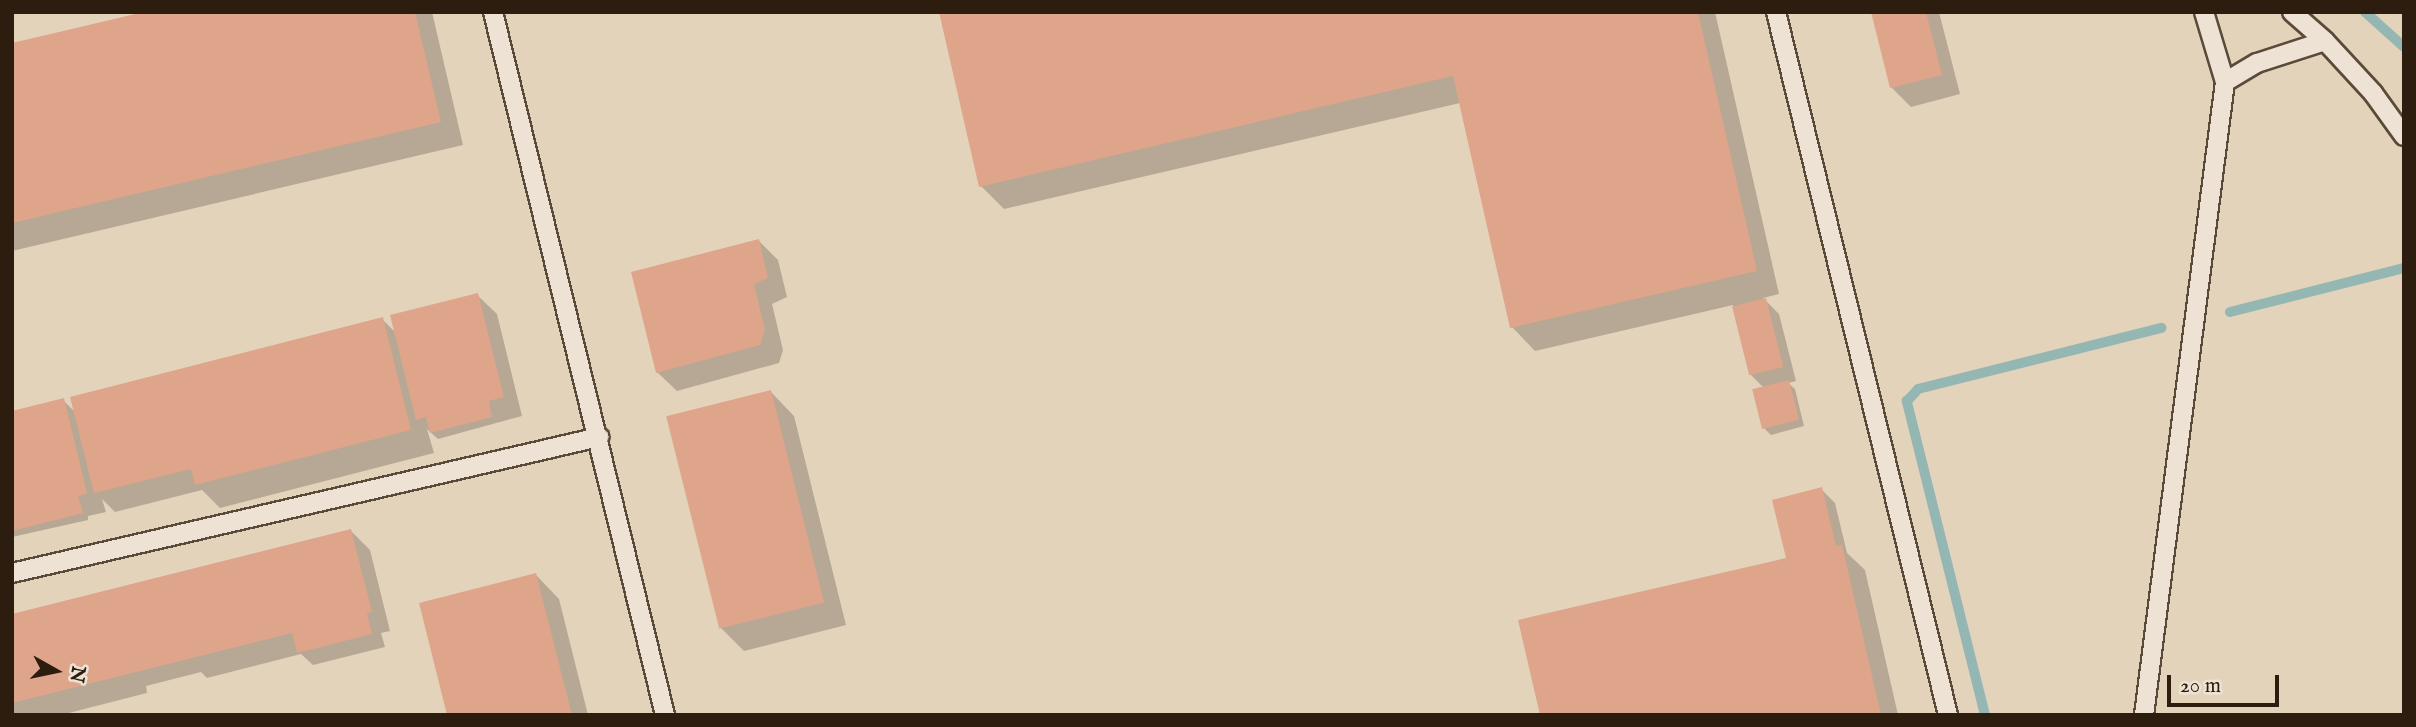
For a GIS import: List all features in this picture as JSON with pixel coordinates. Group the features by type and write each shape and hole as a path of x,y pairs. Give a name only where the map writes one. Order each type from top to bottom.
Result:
{"lane":[{"path":"493,12 665,715"},
{"path":"1776,12 1948,715"},
{"path":"2144,715 2225,82 2204,12"},
{"path":"2292,12 2325,41 2373,93 2404,136"},
{"path":"2225,82 2257,63 2325,41"},
{"path":"12,573 599,437"}],"building":[{"path":"144,12 415,12 441,122 12,223 12,43"},
{"path":"939,12 1698,12 1757,271 1510,328 1453,76 979,187"},
{"path":"1871,12 1926,12 1942,75 1890,88"},
{"path":"759,239 768,278 754,284 765,330 760,345 656,373 631,272"},
{"path":"478,293 504,397 489,401 492,417 430,433 426,417 416,420 390,315"},
{"path":"1766,298 1783,367 1749,375 1732,306"},
{"path":"383,317 411,430 195,485 191,469 94,493 70,397"},
{"path":"1789,380 1799,420 1762,429 1752,389"},
{"path":"771,390 824,602 719,629 666,416"},
{"path":"64,398 87,493 78,496 83,513 12,531 12,411"},
{"path":"1822,487 1836,546 1842,545 1881,715 1540,715 1518,620 1786,558 1772,500"},
{"path":"351,529 372,612 367,613 372,634 297,653 292,633 12,703 12,614"},
{"path":"536,573 572,715 447,715 419,603"}],"waterway":[{"path":"2365,12 2404,47"},
{"path":"2230,312 2404,268"},
{"path":"1985,715 1907,401 1918,389 2161,328"}]}
